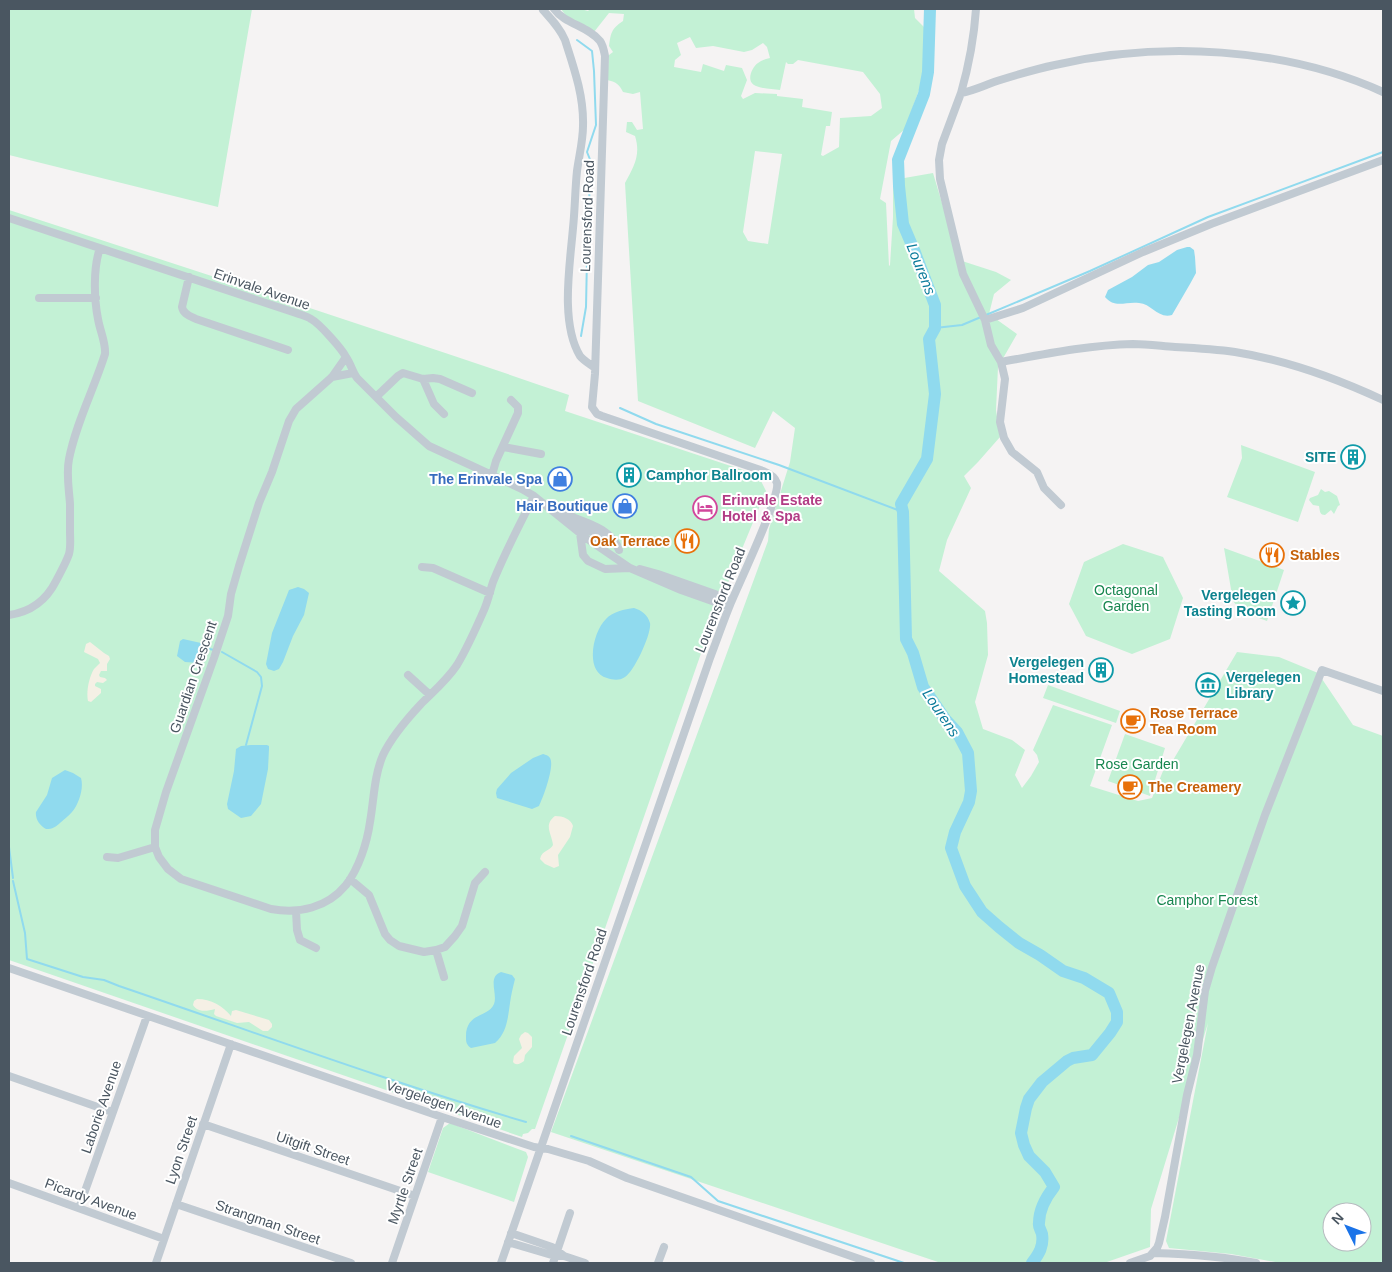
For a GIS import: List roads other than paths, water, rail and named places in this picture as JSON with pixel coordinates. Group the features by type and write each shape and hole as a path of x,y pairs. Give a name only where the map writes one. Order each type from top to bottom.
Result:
{"street":[{"path":"544,9 562,32 582,101 582,142 577,171 574,228 568,267 569,313 575,344 581,357 595,368"},
{"name":"Lourensford Road","path":"501,1263 684,732 731,603 771,508 777,487 776,481 772,476 763,471 597,414 592,406 595,368 605,56 603,46 596,37 559,16 554,9"},
{"path":"976,9 975,34 969,66 961,94 942,144 939,160 940,179 963,274 986,320 991,345 1001,362 1005,379 1000,422 1004,438 1012,452 1037,472 1044,488 1061,505"},
{"path":"961,94 1031,71 1078,60 1172,51 1218,53 1280,61 1332,74 1383,92"},
{"path":"986,320 1023,308 1151,248 1383,160"},
{"name":"Erinvale Avenue","path":"9,218 311,319 346,357 353,373 396,417 429,446 534,496 580,533 641,574 681,590 731,603"},
{"path":"9,616 27,611 44,599 52,589 70,553 69,462 82,416 105,354 96,298 96,262 100,248"},
{"path":"189,277 182,307 189,316 288,350"},
{"path":"40,298 96,298"},
{"path":"1001,362 1056,352 1135,344 1236,352 1298,367 1362,390 1383,400"},
{"name":"Guardian Crescent","path":"155,847 155,830 159,814 228,616 231,594 239,566 259,503 291,416 296,409 332,377 346,357"},
{"path":"332,377 353,373"},
{"path":"376,397 401,374 423,379 440,378 472,393"},
{"path":"423,379 434,404 444,414"},
{"path":"492,475 496,461 518,413 518,407 511,400"},
{"path":"503,447 517,448 541,454"},
{"path":"107,857 118,858 155,847 163,864 180,878 271,909 296,911 316,906 338,892 350,879 358,863 369,830 374,785 382,757 394,736 420,704 440,686 457,665 484,610 503,560 534,496"},
{"path":"549,508 592,524 613,539 630,567"},
{"path":"565,520 602,536 618,550"},
{"path":"580,533 583,555 588,561 605,569 630,567"},
{"path":"422,567 433,568 490,593"},
{"name":"Vergelegen Avenue","path":"1153,1253 1159,1243 1165,1217 1187,1095 1197,1055 1205,991 1265,815 1322,670 1383,691"},
{"path":"408,675 430,695"},
{"path":"350,879 369,895 384,934 399,946 420,952 436,950 445,947 450,942 465,917 475,883 484,872"},
{"path":"296,911 300,940 316,948"},
{"path":"436,950 444,977"},
{"name":"Vergelegen Avenue","path":"9,968 442,1117 540,1148 589,1161 627,1178 871,1263"},
{"name":"Laborie Avenue","path":"79,1208 147,1016"},
{"name":"Lyon Street","path":"156,1263 231,1044"},
{"path":"9,1076 112,1112"},
{"name":"Myrtle Street","path":"392,1263 442,1117"},
{"name":"Uitgift Street","path":"204,1124 415,1196"},
{"name":"Picardy Avenue","path":"9,1184 164,1239"},
{"name":"Strangman Street","path":"176,1204 352,1263"},
{"path":"555,1256 570,1212"},
{"path":"511,1233 541,1243 555,1256"},
{"path":"508,1242 585,1263"},
{"path":"658,1263 664,1247"},
{"path":"1130,1263 1153,1253 1199,1255 1256,1263"}],"water":[{"path":"1187,247 1194,250 1196,273 1172,315 1163,315 1144,304 1113,303 1105,297 1108,290 1132,277 1148,265 1159,262 1177,250"},
{"path":"298,587 309,593 304,615 283,662 279,669 274,671 268,669 266,664 272,633 289,590"},
{"path":"634,608 644,613 650,623 645,643 629,674 618,680 607,678 595,668 593,660 597,632 612,614"},
{"path":"183,639 201,643 205,648 199,663 185,662 177,656 180,641"},
{"path":"241,746 269,746 268,769 261,804 251,816 241,818 228,809 227,804 234,771 236,749"},
{"path":"543,754 550,758 551,768 539,806 532,809 497,798 497,789 511,773 533,758"},
{"path":"65,770 81,778 80,796 75,809 69,815 55,827 46,829 38,822 36,812 47,795 52,778"},
{"path":"501,972 512,975 515,979 508,1019 504,1030 495,1043 471,1048 466,1038 469,1024 477,1016 487,1012 494,1004 494,982 497,974"}],"waterway":[{"name":"Lourens","path":"930,9 928,72 924,94 898,160 903,224 935,305 935,328 929,339 935,394 927,459 901,504 903,512 906,639 913,653 923,687 945,719 957,732 968,753 971,791 969,802 955,832 951,848 965,886 982,912 999,927 1019,943 1063,971 1084,978 1109,993 1117,1012 1117,1022 1092,1055 1073,1058 1067,1061 1042,1082 1029,1099 1021,1133 1024,1145 1029,1156 1045,1172 1054,1187 1040,1213 1039,1227 1042,1234 1042,1246 1032,1263"},
{"path":"577,40 592,51 596,125 587,152 593,167 589,181 590,223 586,307 581,336"},
{"path":"986,315 1090,271 1208,217 1383,152"},
{"path":"935,328 962,325 981,317"},
{"path":"620,408 656,424 779,465 903,512"},
{"path":"205,648 214,650"},
{"path":"222,652 257,672 261,677 262,686 246,745"},
{"path":"9,847 13,878"},
{"path":"13,881 25,933 27,959 83,977 104,980 373,1074 526,1122"},
{"path":"571,1136 691,1177 718,1201 904,1263"}],"place":[{"name":"SITE","path":"1353,457"},
{"name":"Camphor Ballroom","path":"629,475"},
{"name":"The Erinvale Spa","path":"560,479"},
{"name":"Hair Boutique","path":"625,506"},
{"name":"Erinvale Estate Hotel & Spa","path":"705,508"},
{"name":"Oak Terrace","path":"687,541"},
{"name":"Stables","path":"1272,555"},
{"name":"Vergelegen Tasting Room","path":"1293,603"},
{"name":"Vergelegen Homestead","path":"1101,670"},
{"name":"Vergelegen Library","path":"1208,685"},
{"name":"Rose Terrace Tea Room","path":"1133,721"},
{"name":"The Creamery","path":"1130,787"}],"park label":[{"name":"Octagonal Garden","path":"1126,598"},
{"name":"Rose Garden","path":"1137,764"},
{"name":"Camphor Forest","path":"1207,900"}]}
